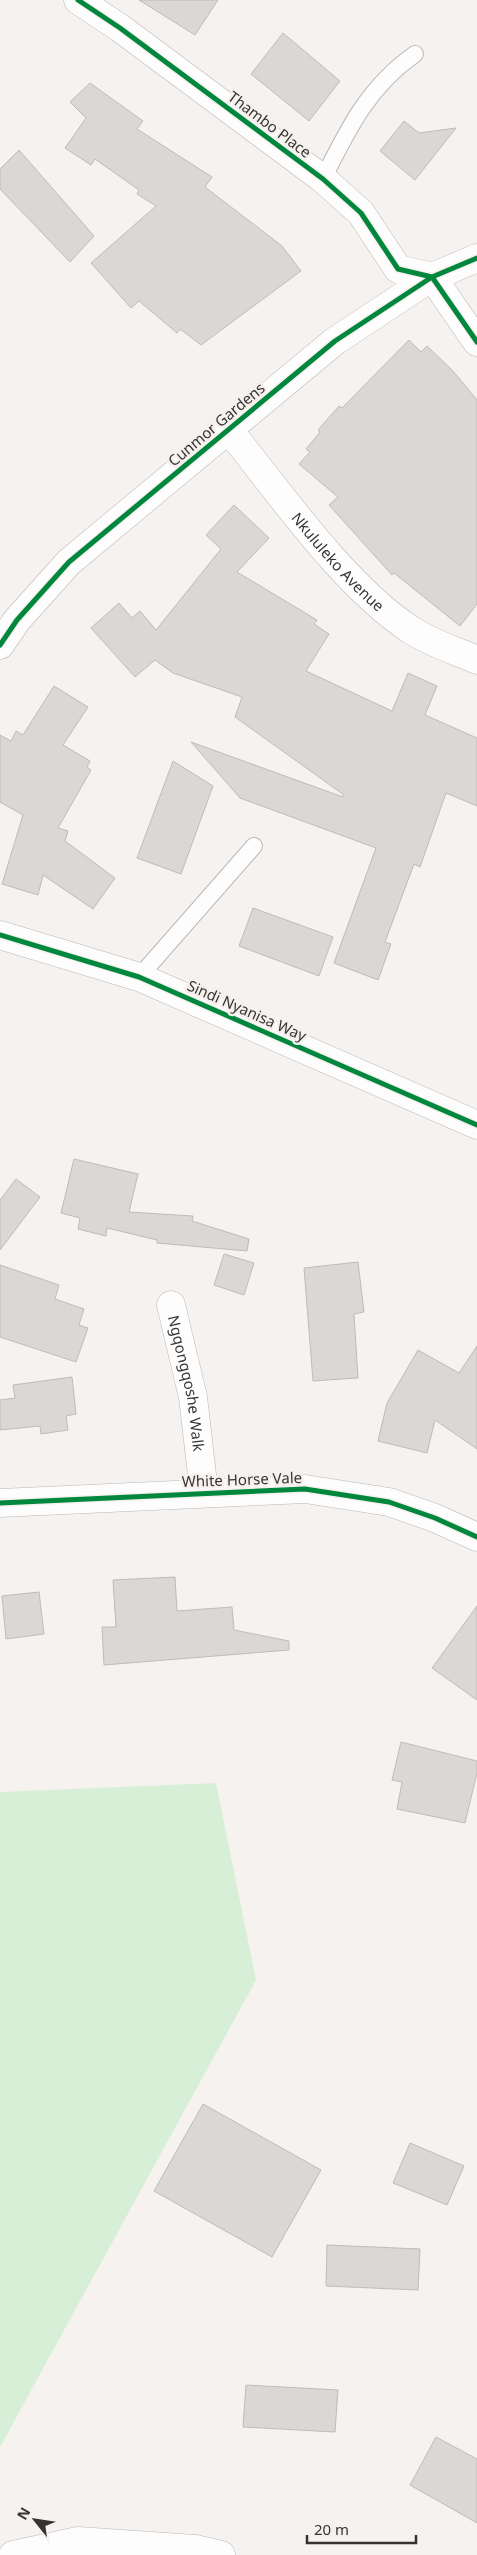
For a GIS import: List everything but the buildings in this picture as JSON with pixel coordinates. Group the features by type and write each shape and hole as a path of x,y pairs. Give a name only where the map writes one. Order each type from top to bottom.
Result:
{"street":[{"name":"Thambo Place","path":"78,0 136,40 323,179 361,213 398,269 432,277"},
{"name":"Cunmor Gardens","path":"0,645 17,620 69,562 335,341 432,277 477,258"},
{"path":"432,277 477,342"},
{"name":"Nkululeko Avenue","path":"228,430 322,544 367,594 412,630 477,660"},
{"name":"Sindi Nyanisa Way","path":"0,935 139,977 477,1125"},
{"name":"Ngqongqoshe Walk","path":"171,1305 193,1397 204,1492"},
{"name":"White Horse Vale","path":"0,1503 305,1488 389,1502 436,1518 477,1537"},
{"path":"13,2555 78,2541 124,2550 195,2549 220,2555"}],"lane":[{"path":"323,179 364,103 393,70 415,54"},
{"path":"139,977 254,846"}],"green space":[{"path":"216,1783 256,1980 0,2447 0,1792"}],"cycle path":[{"path":"78,0 120,28 323,179 361,213 398,269 432,277 477,342"},
{"path":"0,645 17,620 69,562 335,341 432,277 477,258"},
{"path":"0,935 139,977 477,1125"},
{"path":"0,1503 305,1489 389,1502 435,1518 477,1537"}]}
